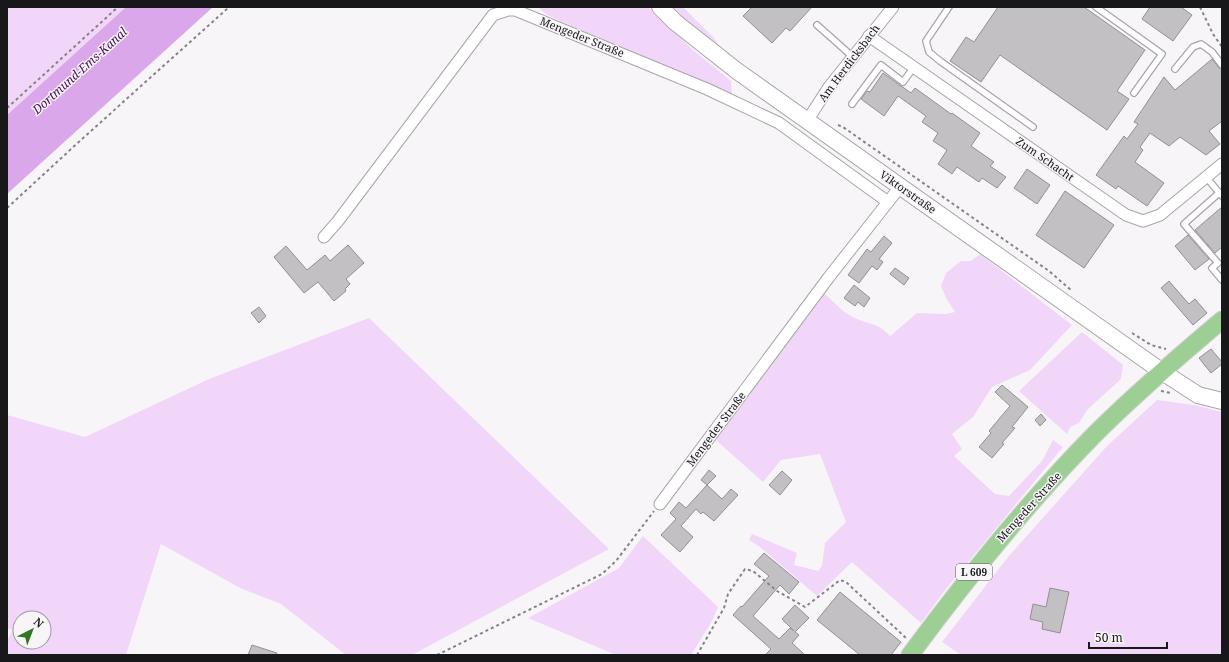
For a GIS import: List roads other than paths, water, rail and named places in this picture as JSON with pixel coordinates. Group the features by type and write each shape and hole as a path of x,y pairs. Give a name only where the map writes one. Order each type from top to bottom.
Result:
{"main road":[{"name":"Viktorstraße","path":"660,7 675,22 737,71 1161,371 1198,395 1222,401"},
{"name":"L 609","path":"1161,371 1222,320"},
{"name":"Mengeder Straße","path":"913,651 936,619 1002,536 1094,435 1161,371"}],"street":[{"name":"Am Herdicksbach","path":"807,121 829,87 893,7"},
{"name":"Mengeder Straße","path":"324,237 338,221 493,15 508,10 515,10 617,51 707,89 779,123 888,202"},
{"name":"Zum Schacht","path":"869,36 1126,215 1143,222 1160,215 1222,164"},
{"name":"Mengeder Straße","path":"660,504 829,277 900,187"}],"lane":[{"path":"949,7 926,41 929,52 1034,127"},
{"path":"1096,7 1162,54 1134,93"},
{"path":"818,25 853,57"},
{"path":"1175,68 1192,47 1201,44 1212,52 1222,64"},
{"path":"852,104 881,65 903,82 914,67"},
{"path":"1206,177 1221,195 1184,224 1218,263 1212,268 1222,280"}],"water":[{"name":"Dortmund-Ems-Kanal","path":"126,7 213,7 7,194 7,115"}]}
